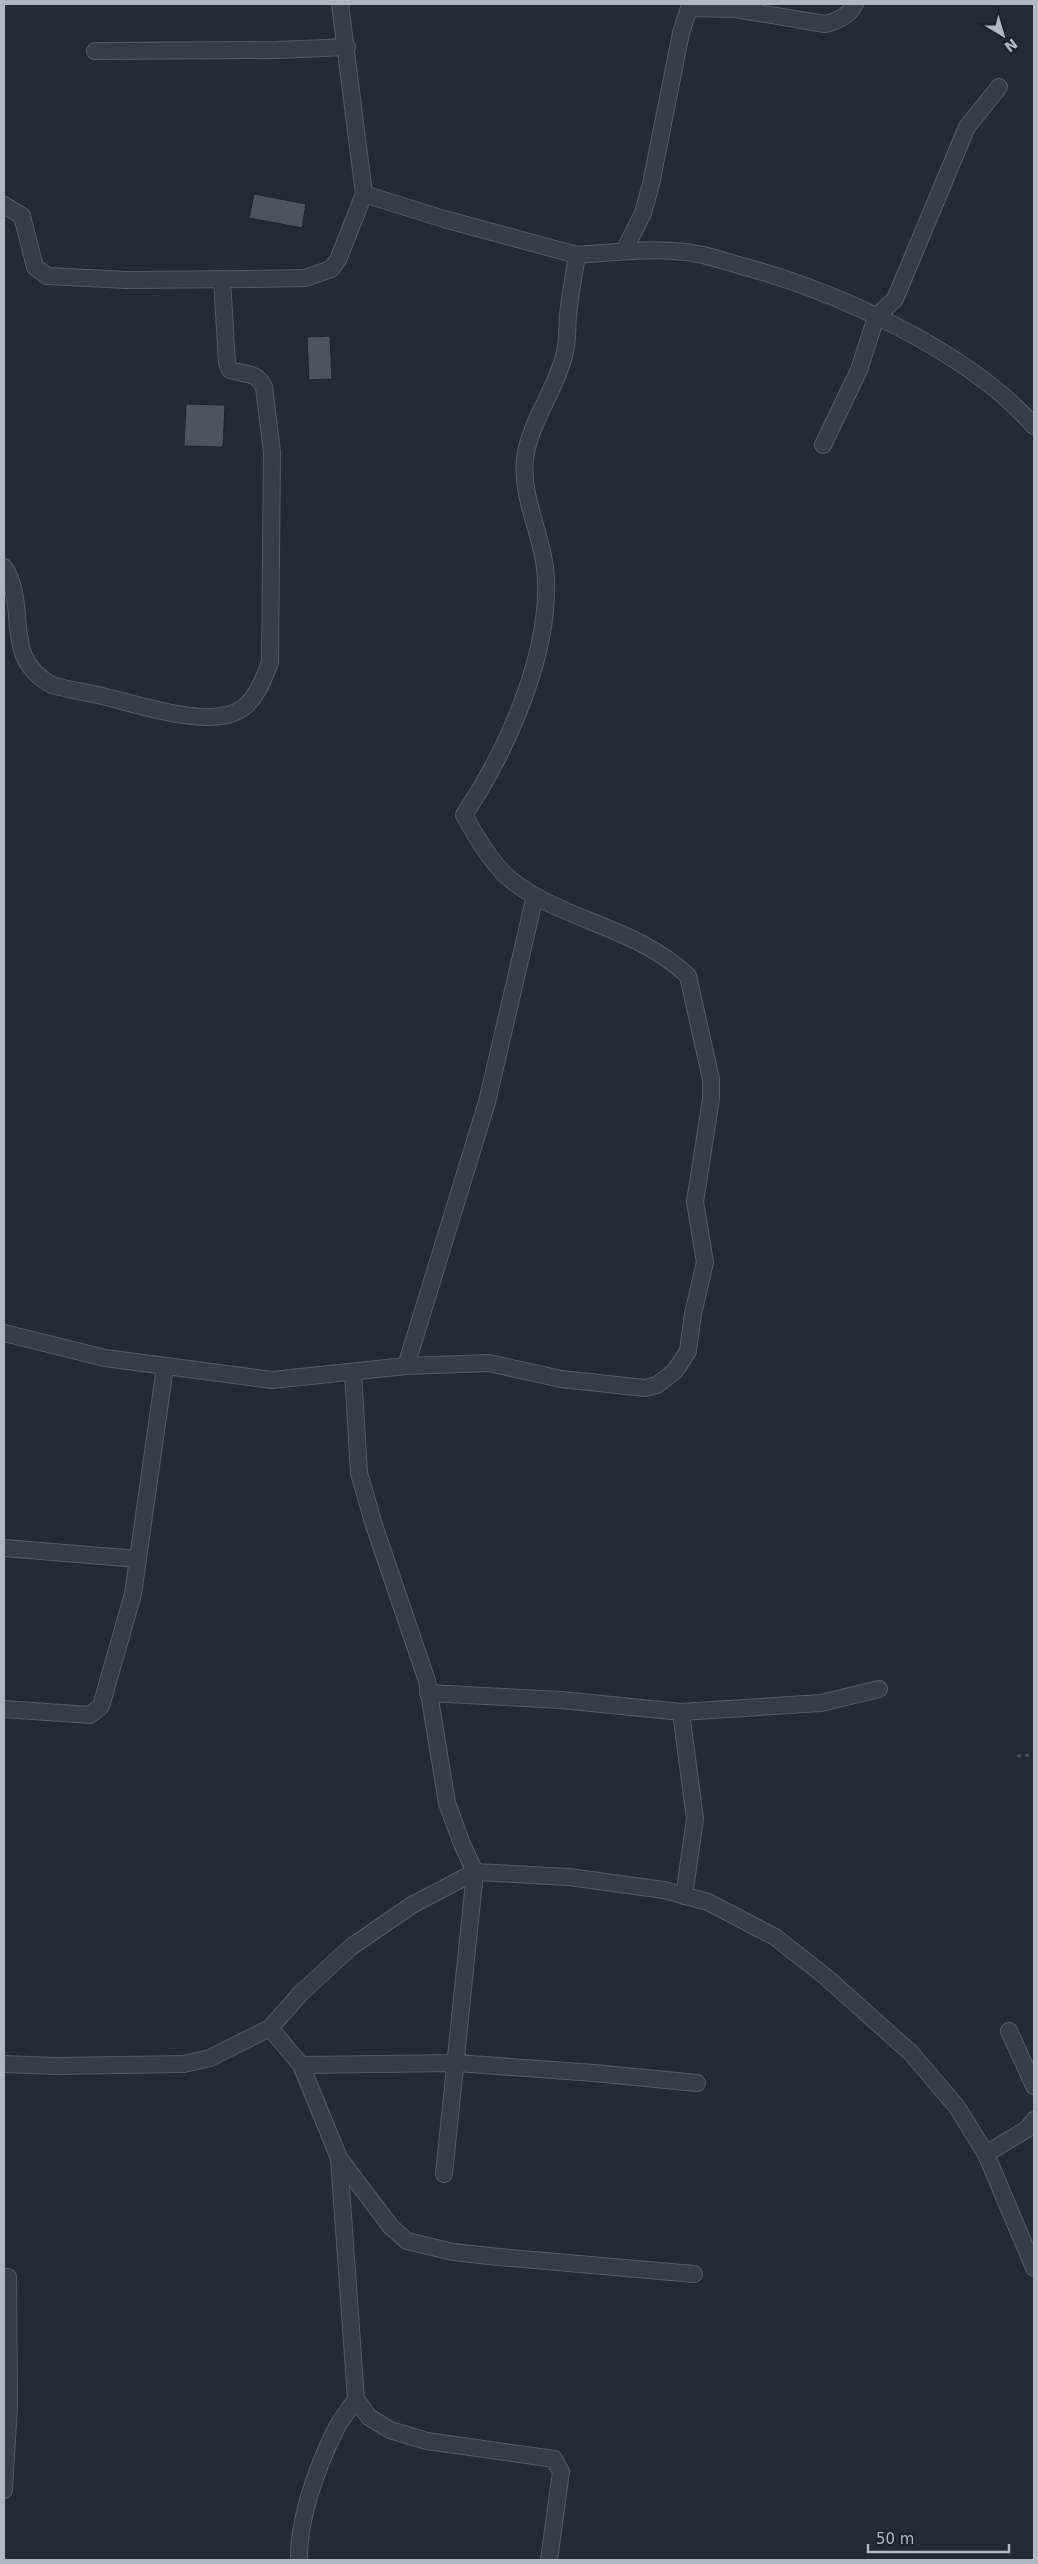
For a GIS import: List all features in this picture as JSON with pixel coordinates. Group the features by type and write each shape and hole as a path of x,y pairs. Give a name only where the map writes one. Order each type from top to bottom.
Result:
{"street":[{"path":"4,205 22,216 35,267 47,276 127,280 305,278 331,269 338,260 364,194 347,47 340,4"},
{"path":"624,251 643,213 651,184 681,33 690,6 734,9 825,24 839,20 852,10 856,4"},
{"path":"95,51 277,50 347,47"},
{"path":"823,445 859,370 876,317 895,299 967,128 999,87"},
{"path":"364,194 444,219 577,255 657,250 689,252 793,282 876,317 960,363 993,386 1034,426"},
{"path":"4,1333 105,1358 272,1380 406,1366 489,1363 561,1378 645,1388 657,1385 675,1371 688,1351 693,1314 705,1262 695,1202 711,1100 711,1079 688,976 676,965 620,932 535,896 509,878 476,836 464,815 489,773 520,710 533,674 546,597 545,566 525,486 525,458 531,436 553,389 565,354 577,255"},
{"path":"4,567 12,588 22,653 28,667 37,677 52,686 157,712 222,716 242,708 260,689 270,662 272,452 264,387 260,378 254,374 230,370 227,363 222,279"},
{"path":"406,1366 487,1102 535,896"},
{"path":"4,1708 90,1715 97,1712 101,1706 133,1594 165,1367"},
{"path":"353,1372 359,1473 374,1525 422,1664 448,1803 462,1844 475,1872 457,2063 444,2174"},
{"path":"4,1548 138,1559"},
{"path":"428,1693 561,1700 681,1712 821,1703 880,1689"},
{"path":"681,1712 695,1819 684,1896"},
{"path":"4,2064 56,2066 184,2064 210,2058 270,2028 301,1993 351,1948 412,1905 475,1872 569,1877 664,1890 708,1902 775,1937 826,1977 911,2053 957,2107 986,2154 1030,2246 1034,2268"},
{"path":"270,2028 301,2066 339,2158 391,2227 407,2241 453,2252 694,2274"},
{"path":"1009,2031 1034,2086"},
{"path":"301,2066 457,2063 594,2072 697,2083"},
{"path":"986,2154 1027,2129 1034,2120"},
{"path":"339,2158 356,2399 369,2417 390,2430 427,2441 554,2459 561,2472 549,2560"},
{"path":"4,2277 8,2277 9,2406 4,2490"},
{"path":"299,2560 304,2516 316,2481 335,2431 356,2399"}],"path":[{"path":"1017,1756 1034,1756"}],"building":[{"path":"254,194 306,204 302,228 249,218"},
{"path":"330,336 332,379 309,380 307,337"},
{"path":"186,404 225,405 223,447 184,446"}]}
